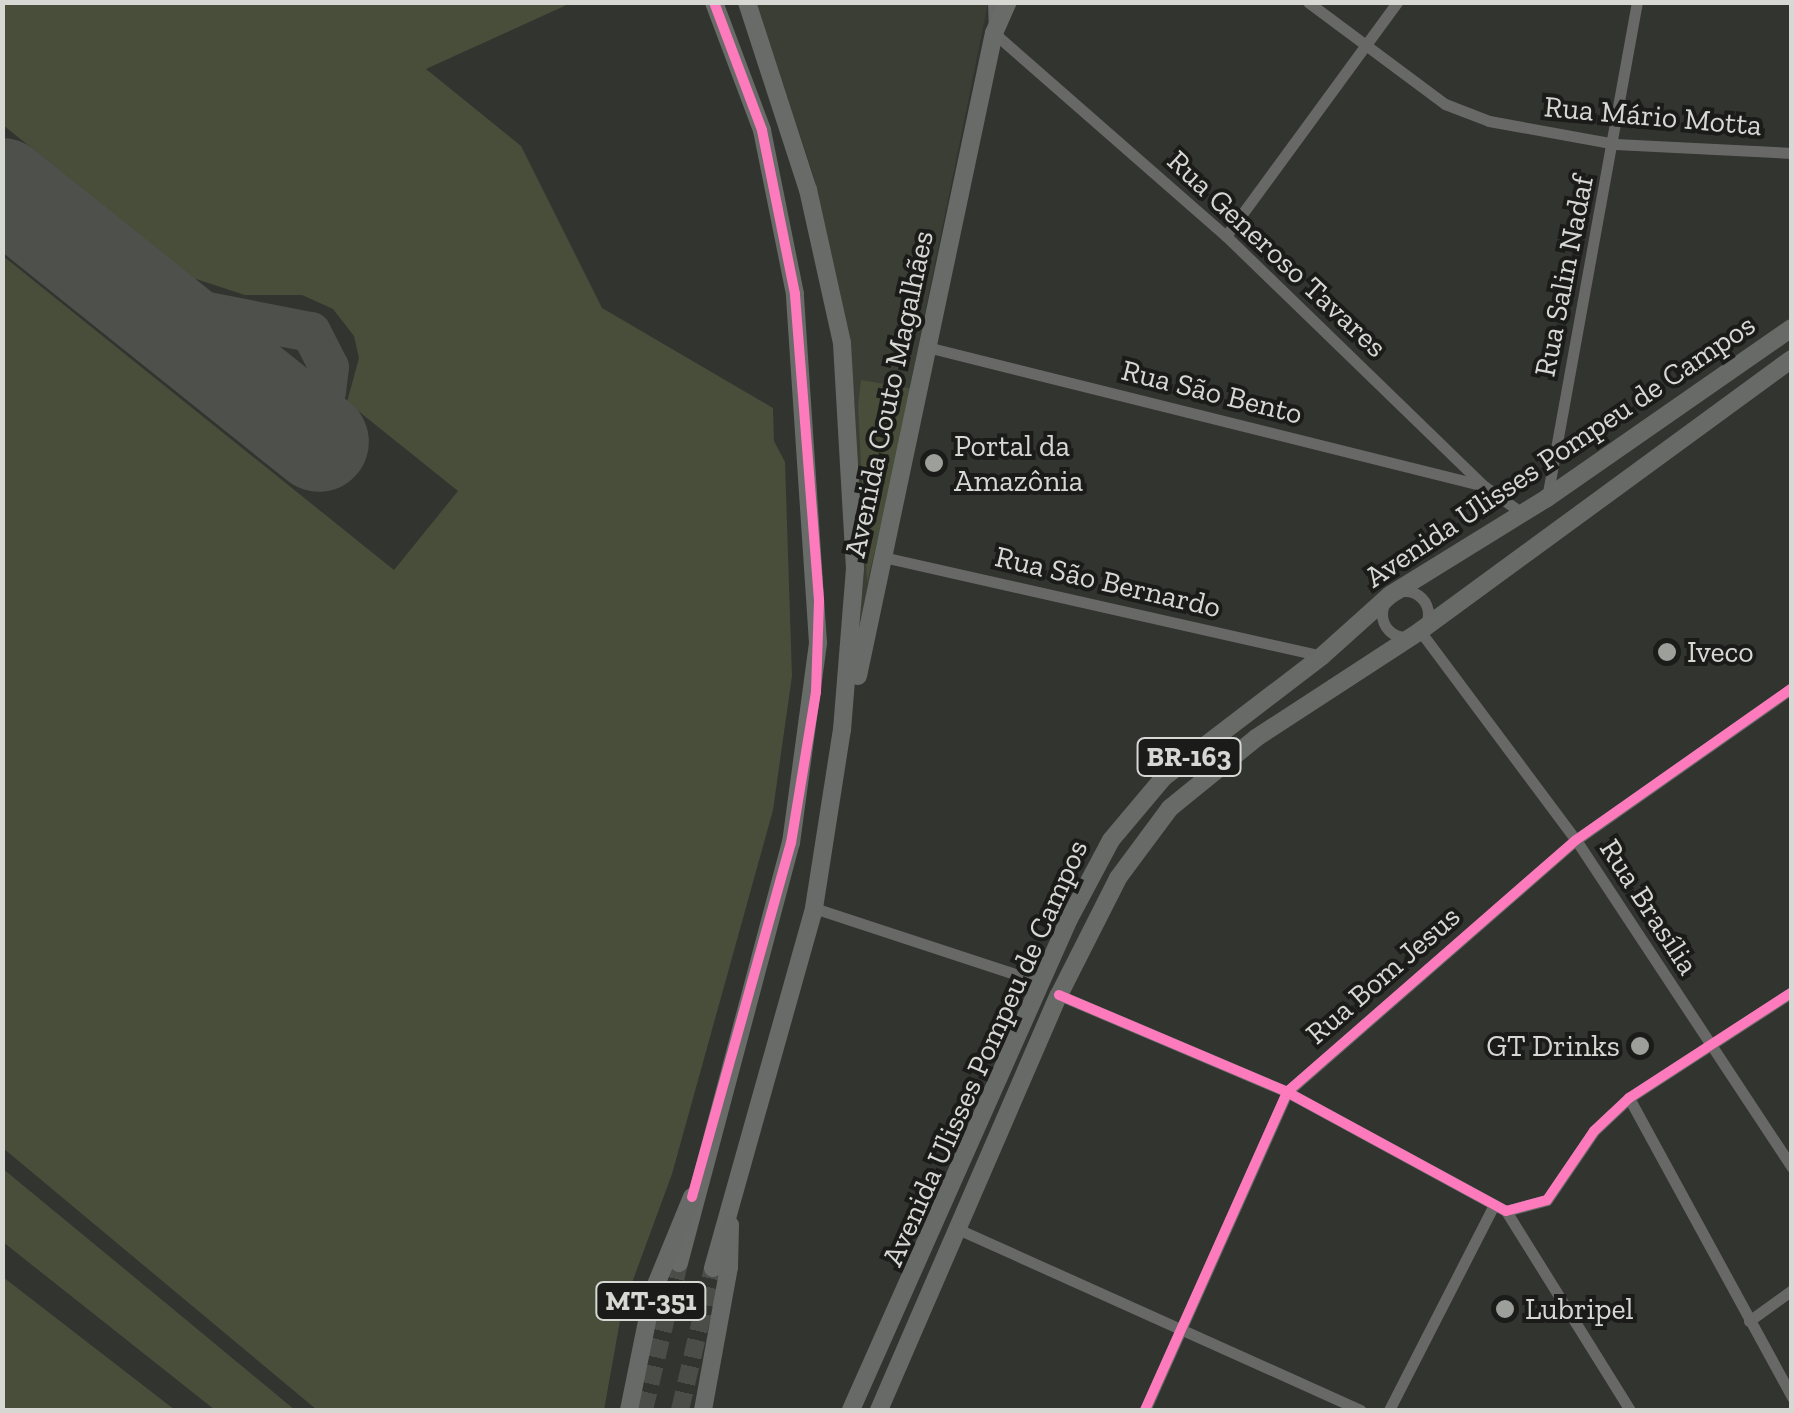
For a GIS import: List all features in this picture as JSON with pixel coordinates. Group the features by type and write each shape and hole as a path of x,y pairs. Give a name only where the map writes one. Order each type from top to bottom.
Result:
{"main road":[{"name":"MT-351","path":"629,1410 653,1292 692,1197 791,843 816,692 819,600 796,294 762,130 714,2"},
{"name":"MT-351","path":"702,1410 729,1267 730,1225 814,908 834,799 855,569 848,379 808,190 747,2"},
{"name":"Avenida Couto Magalhães","path":"834,799 994,33 1008,2"},
{"name":"Avenida Ulisses Pompeu de Campos","path":"852,1410 1042,983 1111,840 1164,777 1322,656 1390,595 1547,498 1792,328"},
{"name":"Avenida Ulisses Pompeu de Campos","path":"879,1410 1059,995 1118,878 1170,808 1256,738 1420,631 1792,359"},
{"path":"679,1263 692,1197"},
{"path":"713,1268 730,1225"}],"street":[{"path":"993,2 994,33"},
{"name":"Rua Mário Motta","path":"1308,2 1445,104 1532,132 1615,144 1792,153"},
{"path":"1226,236 1397,2"},
{"name":"Rua Salin Nadaf","path":"1547,498 1615,144 1637,2"},
{"name":"Rua Generoso Tavares","path":"994,33 1226,236 1484,486 1522,513"},
{"name":"Rua São Bento","path":"927,346 1484,486"},
{"name":"Rua São Bernardo","path":"882,557 1322,656"},
{"path":"1406,591 1423,599 1427,620 1420,631 1398,636 1388,630 1382,610 1390,595 1406,591"},
{"name":"Rua Brasília","path":"1420,631 1576,840 1709,1049 1792,1167"},
{"name":"Rua Bom Jesus","path":"1145,1410 1287,1092 1576,840 1792,688"},
{"path":"814,908 1042,983"},
{"path":"1506,1212 1547,1200 1594,1131 1629,1098 1792,992"},
{"path":"1059,995 1287,1092 1506,1212 1630,1410"},
{"path":"1629,1098 1792,1397"},
{"path":"1389,1410 1494,1205"},
{"path":"960,1230 1360,1410"},
{"path":"1749,1321 1792,1290"}],"shaded area":[{"path":"756,3 988,3 861,628 855,408 845,327 814,177"}],"green space":[{"path":"3,2 571,3 426,69 521,146 602,308 773,408 774,441 785,462 792,676 773,810 672,1174 622,1310 604,1410 317,1410 3,1148 3,256 394,570 458,491 347,402 359,358 354,336 333,309 302,295 245,295 193,278 3,125"},
{"path":"861,380 914,389 867,583 858,405"},
{"path":"2,1168 295,1410 215,1410 3,1242"},
{"path":"3,1277 175,1410 3,1410"}],"taxiway":[{"path":"113,277 187,308 311,332 329,367 326,391 299,427"}],"runway":[{"path":"2,188 319,442"}],"tunnel":[{"path":"644,1410 679,1263"},
{"path":"680,1410 713,1268"}],"cycle path":[{"path":"692,1197 791,843 816,692 819,600 795,294 762,130 714,2"},
{"path":"1145,1410 1287,1092 1576,840 1792,688"},
{"path":"1059,995 1287,1092 1506,1211 1547,1200 1594,1131 1629,1098 1792,992"}],"place":[{"name":"Portal da Amazônia","path":"934,463"},
{"name":"Iveco","path":"1667,652"},
{"name":"GT Drinks","path":"1640,1046"},
{"name":"Lubripel","path":"1505,1309"}]}
